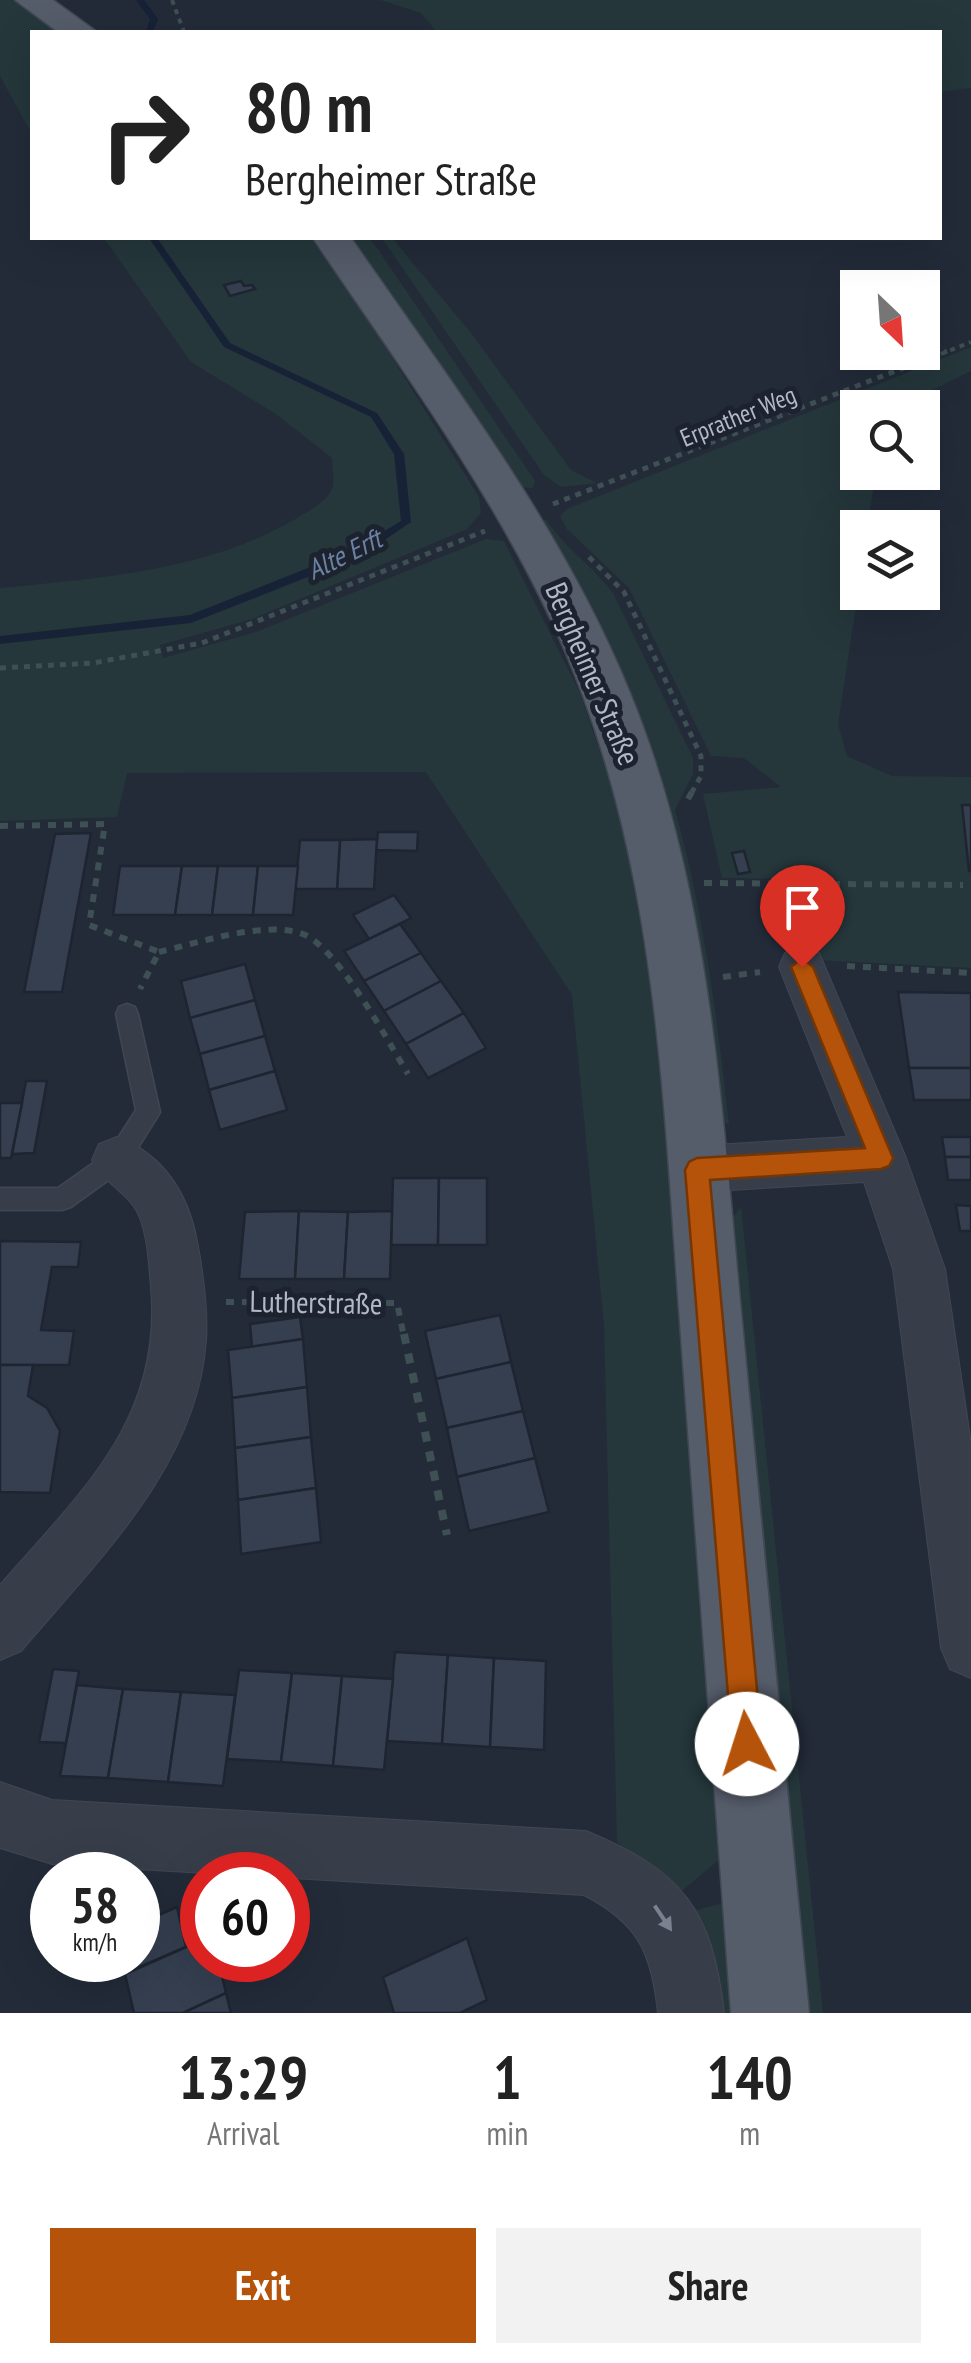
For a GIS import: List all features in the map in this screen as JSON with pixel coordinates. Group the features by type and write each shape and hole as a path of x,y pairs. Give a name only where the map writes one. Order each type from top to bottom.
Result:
{"main road":[{"path":"30,0 77,30"},
{"name":"Bergheimer Straße","path":"333,240 516,518 580,631 636,779 662,879 697,1170 770,2013"}],"street":[{"path":"802,967 881,1158 919,1269 967,1591 971,1648"},
{"path":"697,1170 881,1158"},
{"path":"0,1630 146,1449 172,1384 179,1344 179,1302 162,1205 152,1188 116,1160"},
{"path":"0,1814 18,1824 52,1832 586,1863 615,1874 660,1911 686,1966 691,2013"}],"lane":[{"path":"0,1200 62,1199 116,1160 148,1112 127,1014"}],"path":[{"path":"172,0 183,30"},
{"name":"Erprather Weg","path":"0,668 93,663 202,643 971,342"},
{"path":"0,826 104,824 89,925 159,952 272,932 304,934 330,955 408,1074"},
{"path":"702,883 963,885"},
{"path":"127,1014 159,952"},
{"name":"Lutherstraße","path":"179,1302 397,1303 447,1536"}],"shaded area":[{"path":"0,0 13,0 60,30 30,30 30,130 0,76"},
{"path":"381,0 971,0 971,88 942,92 942,30 435,30 421,13"},
{"path":"105,240 314,240 342,277 479,497 481,513 467,529 252,619 160,645 163,658 256,632 486,539 504,541 579,691 622,816 652,992 671,1168 732,1849 678,1894 617,1842 604,1325 572,995 426,772 127,773 117,817 0,821 0,588 153,569 227,550 307,512 332,489 332,458 276,414 191,362"},
{"path":"350,240 371,240 377,248 535,481 533,488 518,487"},
{"path":"383,240 394,240 471,333 571,470 597,483 561,487 544,475"},
{"path":"971,347 971,371 932,390 864,390 914,370 940,370 940,359"},
{"path":"840,400 840,490 873,490 870,510 840,510 840,610 855,610 838,724 847,756 892,776 971,777 971,968 817,960 803,879 722,878 703,794 781,787 744,758 711,756 629,588 567,529 560,516 567,509"},
{"path":"546,519 613,593 693,758 693,774 675,810 702,927 729,1125 716,1117 685,876 646,731 598,623 541,523"},
{"path":"741,1207 823,2013 800,2013 728,1223"},
{"path":"731,1901 738,2013 712,2013 689,1912"}],"building":[{"path":"241,281 255,289 230,296 224,285"},
{"path":"962,805 971,805 971,871 969,871"},
{"path":"378,832 418,832 417,851 376,850"},
{"path":"91,833 62,992 24,992 55,834"},
{"path":"377,839 374,889 337,889 340,840"},
{"path":"300,840 340,840 337,889 295,889"},
{"path":"744,851 750,872 738,874 732,853"},
{"path":"120,866 182,866 175,915 113,915"},
{"path":"182,866 218,866 212,915 175,915"},
{"path":"218,866 258,866 253,915 212,915"},
{"path":"258,866 298,866 293,915 253,915"},
{"path":"394,895 411,918 369,939 353,915"},
{"path":"400,924 421,953 364,981 344,951"},
{"path":"421,953 441,981 384,1011 364,981"},
{"path":"245,964 255,1000 190,1018 181,981"},
{"path":"441,981 464,1013 406,1044 384,1011"},
{"path":"898,992 971,993 971,1068 909,1068"},
{"path":"255,1000 265,1036 200,1054 190,1018"},
{"path":"464,1013 486,1048 428,1078 406,1044"},
{"path":"265,1036 275,1071 209,1090 200,1054"},
{"path":"909,1068 971,1068 971,1100 914,1100"},
{"path":"275,1071 287,1110 220,1130 209,1090"},
{"path":"26,1081 47,1081 34,1153 12,1154"},
{"path":"0,1103 22,1103 11,1158 0,1158"},
{"path":"942,1137 971,1137 971,1157 945,1157"},
{"path":"945,1157 971,1157 971,1180 948,1180"},
{"path":"393,1178 439,1178 438,1245 391,1245"},
{"path":"439,1178 487,1178 487,1245 438,1245"},
{"path":"956,1205 971,1206 971,1231 960,1231"},
{"path":"299,1211 295,1279 239,1279 245,1212"},
{"path":"299,1211 348,1212 344,1279 295,1279"},
{"path":"392,1211 390,1279 344,1279 348,1212"},
{"path":"0,1241 81,1242 78,1267 52,1267 41,1330 74,1331 69,1365 0,1365"},
{"path":"500,1315 511,1362 436,1379 425,1331"},
{"path":"300,1317 303,1339 252,1347 250,1324"},
{"path":"303,1339 307,1387 232,1398 228,1350"},
{"path":"511,1362 523,1411 447,1428 436,1379"},
{"path":"0,1365 33,1365 28,1396 47,1408 60,1431 50,1493 0,1492"},
{"path":"307,1387 311,1437 235,1448 232,1398"},
{"path":"523,1411 535,1458 457,1477 447,1428"},
{"path":"311,1437 316,1488 238,1500 235,1448"},
{"path":"535,1458 549,1512 469,1531 457,1477"},
{"path":"316,1488 321,1542 241,1554 238,1500"},
{"path":"395,1652 448,1655 442,1744 387,1741"},
{"path":"448,1655 494,1658 490,1747 442,1744"},
{"path":"494,1658 546,1661 544,1750 490,1747"},
{"path":"53,1669 79,1671 66,1743 39,1742"},
{"path":"239,1670 292,1673 281,1762 227,1759"},
{"path":"292,1673 342,1676 333,1766 281,1762"},
{"path":"342,1676 393,1679 384,1770 333,1766"},
{"path":"77,1685 123,1689 108,1778 60,1776"},
{"path":"123,1689 181,1692 168,1782 108,1778"},
{"path":"181,1692 235,1695 223,1786 168,1782"},
{"path":"177,1907 180,1950 160,1958 160,1914"},
{"path":"467,1938 487,2000 460,2013 394,2013 383,1977"},
{"path":"180,1950 180,1982 223,1982 226,1993 183,2013 134,2013 127,1982 160,1982 160,1959"},
{"path":"226,1993 231,2013 183,2013"}],"waterway":[{"name":"Alte Erft","path":"140,0 154,19 151,30"},
{"name":"Alte Erft","path":"0,640 191,619 357,553 406,522 399,454 374,415 227,345 154,240"}],"route":[{"path":"747,1744 697,1170 881,1158 802,967"}]}
